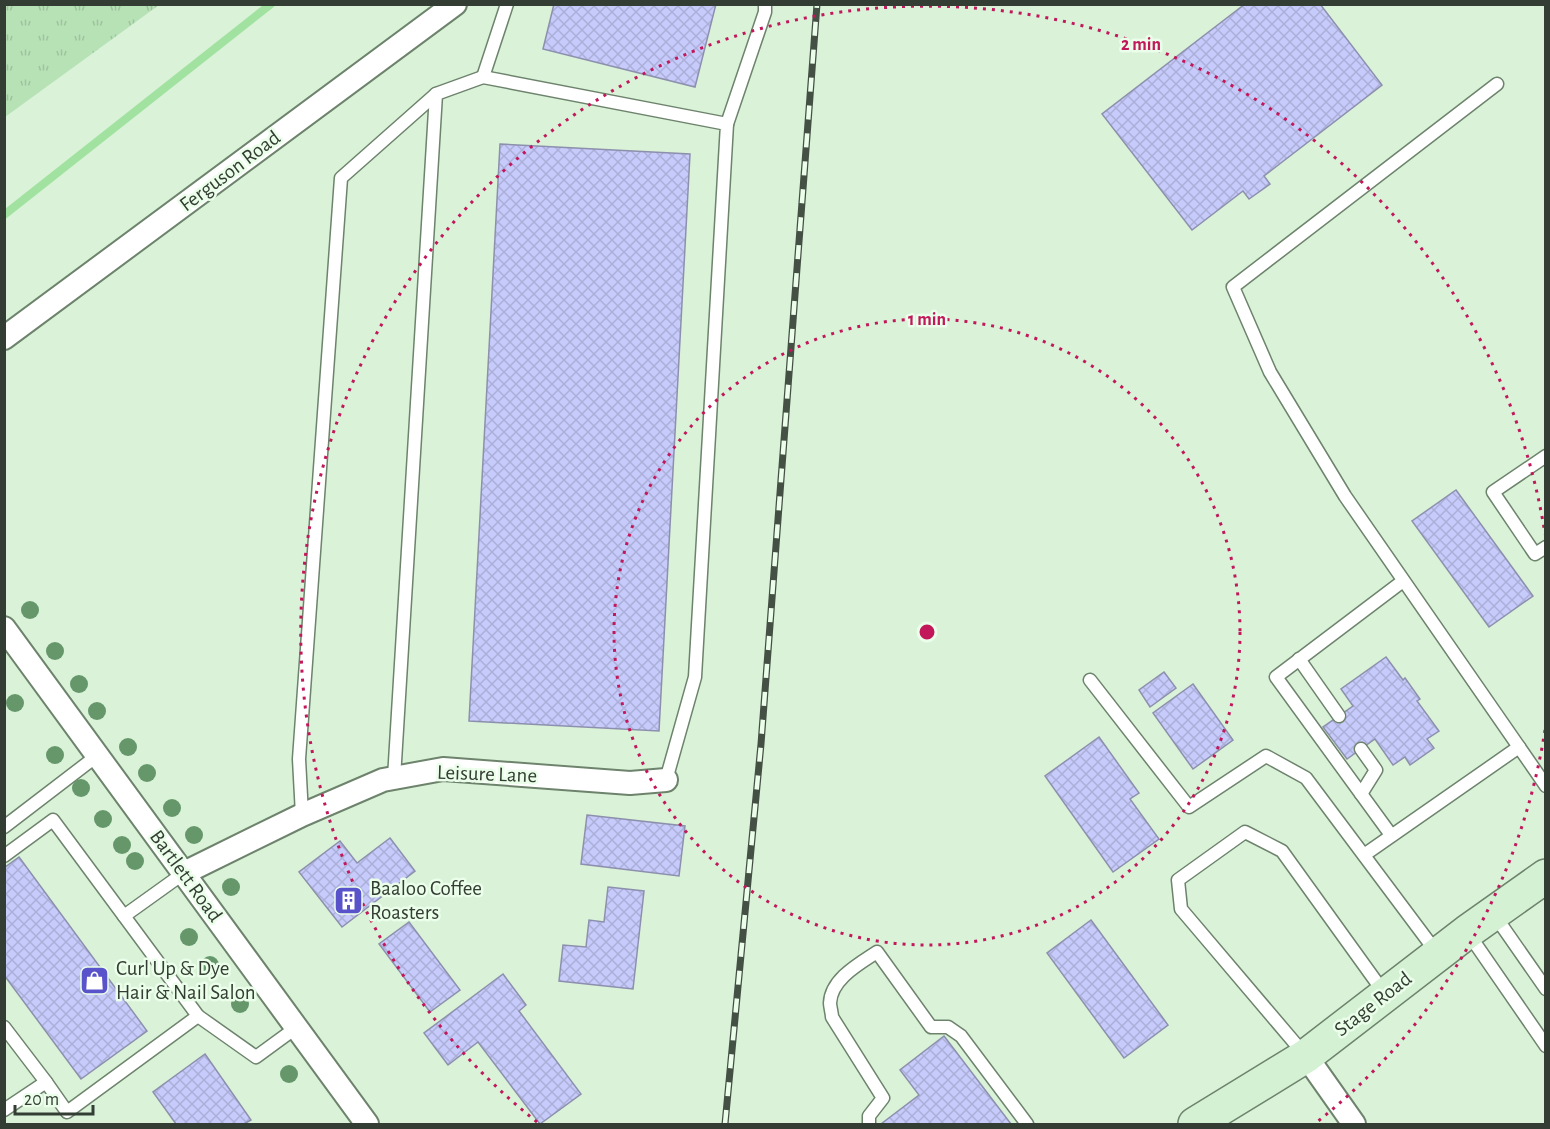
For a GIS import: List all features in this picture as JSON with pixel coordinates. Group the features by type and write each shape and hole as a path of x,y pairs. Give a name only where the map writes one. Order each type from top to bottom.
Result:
{"main road":[{"name":"Stage Road","path":"1196,1125 1306,1056 1467,932 1545,876"}],"street":[{"name":"Ferguson Road","path":"4,338 455,4"},
{"name":"Bartlett Road","path":"4,628 368,1125"},
{"name":"Leisure Lane","path":"184,873 302,815 383,780 443,769 630,783 666,780"},
{"path":"1306,1056 1354,1125"}],"lane":[{"path":"483,77 507,4"},
{"path":"666,780 695,676 727,124 765,12 765,4"},
{"path":"302,815 299,759 341,178 436,93 483,77 727,124"},
{"path":"1497,84 1233,286 1270,372 1345,496 1545,786"},
{"path":"394,778 436,93"},
{"path":"1545,456 1492,492 1535,554 1545,547"},
{"path":"1391,836 1276,677 1403,581"},
{"path":"1299,659 1339,716"},
{"path":"1090,680 1189,807 1266,756 1306,778 1438,954"},
{"path":"1364,855 1519,747"},
{"path":"1361,749 1376,770 1361,794"},
{"path":"4,827 98,755"},
{"path":"4,856 53,820 198,1016 256,1057 297,1028"},
{"path":"1306,1056 1181,909 1178,880 1245,832 1282,851 1385,995"},
{"path":"124,916 184,873"},
{"path":"1494,913 1545,989"},
{"path":"1467,932 1545,1046"},
{"path":"869,1125 869,1116 883,1098 832,1017 830,1002 837,984 853,968 877,952 931,1028 948,1027 961,1036 1027,1125"},
{"path":"4,1027 67,1112 198,1016"},
{"path":"4,1110 46,1082"}],"green space":[{"path":"5,4 159,4 159,5 5,117"}],"building":[{"path":"554,4 716,4 695,87 543,49"},
{"path":"1245,4 1320,4 1382,85 1264,176 1270,184 1249,199 1243,191 1192,230 1102,114"},
{"path":"500,144 690,154 659,731 469,721"},
{"path":"1456,490 1533,596 1489,627 1412,521"},
{"path":"1386,657 1403,680 1405,678 1420,699 1417,701 1439,731 1427,739 1434,748 1410,765 1405,757 1393,765 1375,739 1347,759 1323,727 1353,706 1341,689"},
{"path":"1164,672 1176,688 1150,707 1139,690"},
{"path":"1193,684 1233,740 1193,769 1153,713"},
{"path":"1099,737 1139,793 1130,799 1159,839 1113,872 1045,776"},
{"path":"587,815 685,826 679,876 581,864"},
{"name":"Baaloo Coffee Roasters","path":"390,838 415,871 342,927 299,872 340,841 357,863"},
{"path":"19,857 147,1031 81,1079 4,975 4,868"},
{"path":"608,887 644,891 633,989 559,981 563,945 586,947 589,920 604,922"},
{"path":"1091,920 1168,1025 1124,1058 1047,953"},
{"path":"409,922 460,990 430,1012 379,944"},
{"path":"503,974 526,1005 519,1011 581,1094 540,1124 478,1042 448,1065 424,1033"},
{"path":"944,1036 1011,1124 881,1124 919,1095 900,1070"},
{"path":"205,1054 251,1120 244,1124 176,1124 153,1092"}],"waterway":[{"path":"4,215 271,4"}],"railway":[{"path":"725,1124 761,744 817,4"}],"place":[{"name":"Baaloo Coffee Roasters","path":"349,900"},
{"name":"Curl Up & Dye Hair & Nail Salon","path":"95,980"}]}
